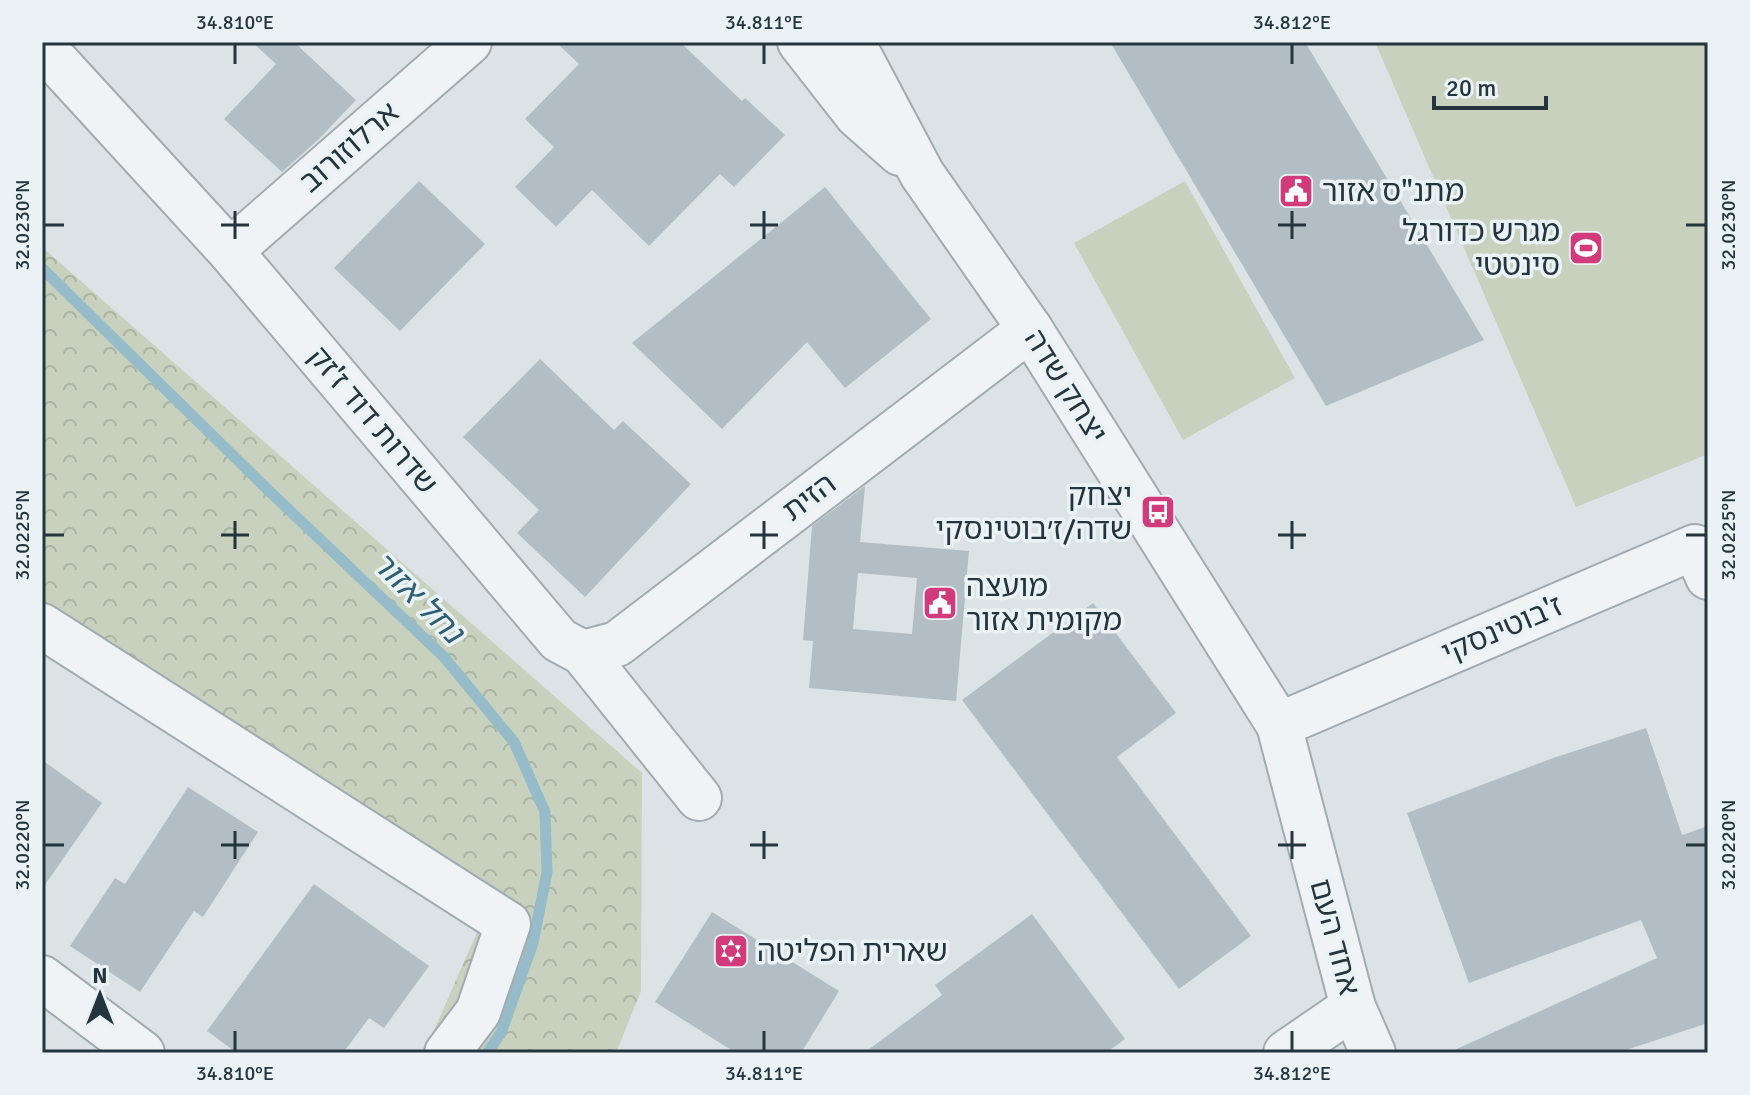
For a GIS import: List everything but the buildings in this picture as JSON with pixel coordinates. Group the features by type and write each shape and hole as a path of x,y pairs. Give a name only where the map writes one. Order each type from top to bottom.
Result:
{"street":[{"name":"ארלוזורוב","path":"230,251 469,42"},
{"name":"יצחק שדה","path":"800,42 857,115 922,174"},
{"name":"יצחק שדה","path":"852,42 922,174 1030,329 1279,725"},
{"name":"שדרות דוד ז'זק","path":"42,46 230,251 559,640 583,653 699,798"},
{"name":"הזית","path":"583,653 617,644 1030,329"},
{"name":"ז'בוטינסקי","path":"1279,725 1695,547 1708,577"},
{"path":"42,626 508,924 478,1012 447,1053"},
{"name":"אחד העם","path":"1279,725 1353,1007 1373,1053"},
{"path":"42,978 142,1053"},
{"path":"1286,1053 1353,1007"}],"green space":[{"name":"מגרש כדורגל סינטטי","path":"1375,42 1708,42 1708,454 1576,507"},
{"path":"1185,181 1295,378 1183,440 1074,243"},
{"path":"42,247 642,773 641,991 616,1053 424,1053 478,930 42,601"}],"waterway":[{"name":"נחל אזור","path":"42,268 444,657 514,742 545,812 547,872 533,943 501,1033 487,1053"}],"place":[{"name":"מתנ\"ס אזור","path":"1296,191"},
{"name":"מגרש כדורגל סינטטי","path":"1586,248"},
{"name":"יצחק שדה/ז׳בוטינסקי","path":"1158,512"},
{"name":"מועצה מקומית אזור","path":"940,603"},
{"name":"שארית הפליטה","path":"731,951"}]}
